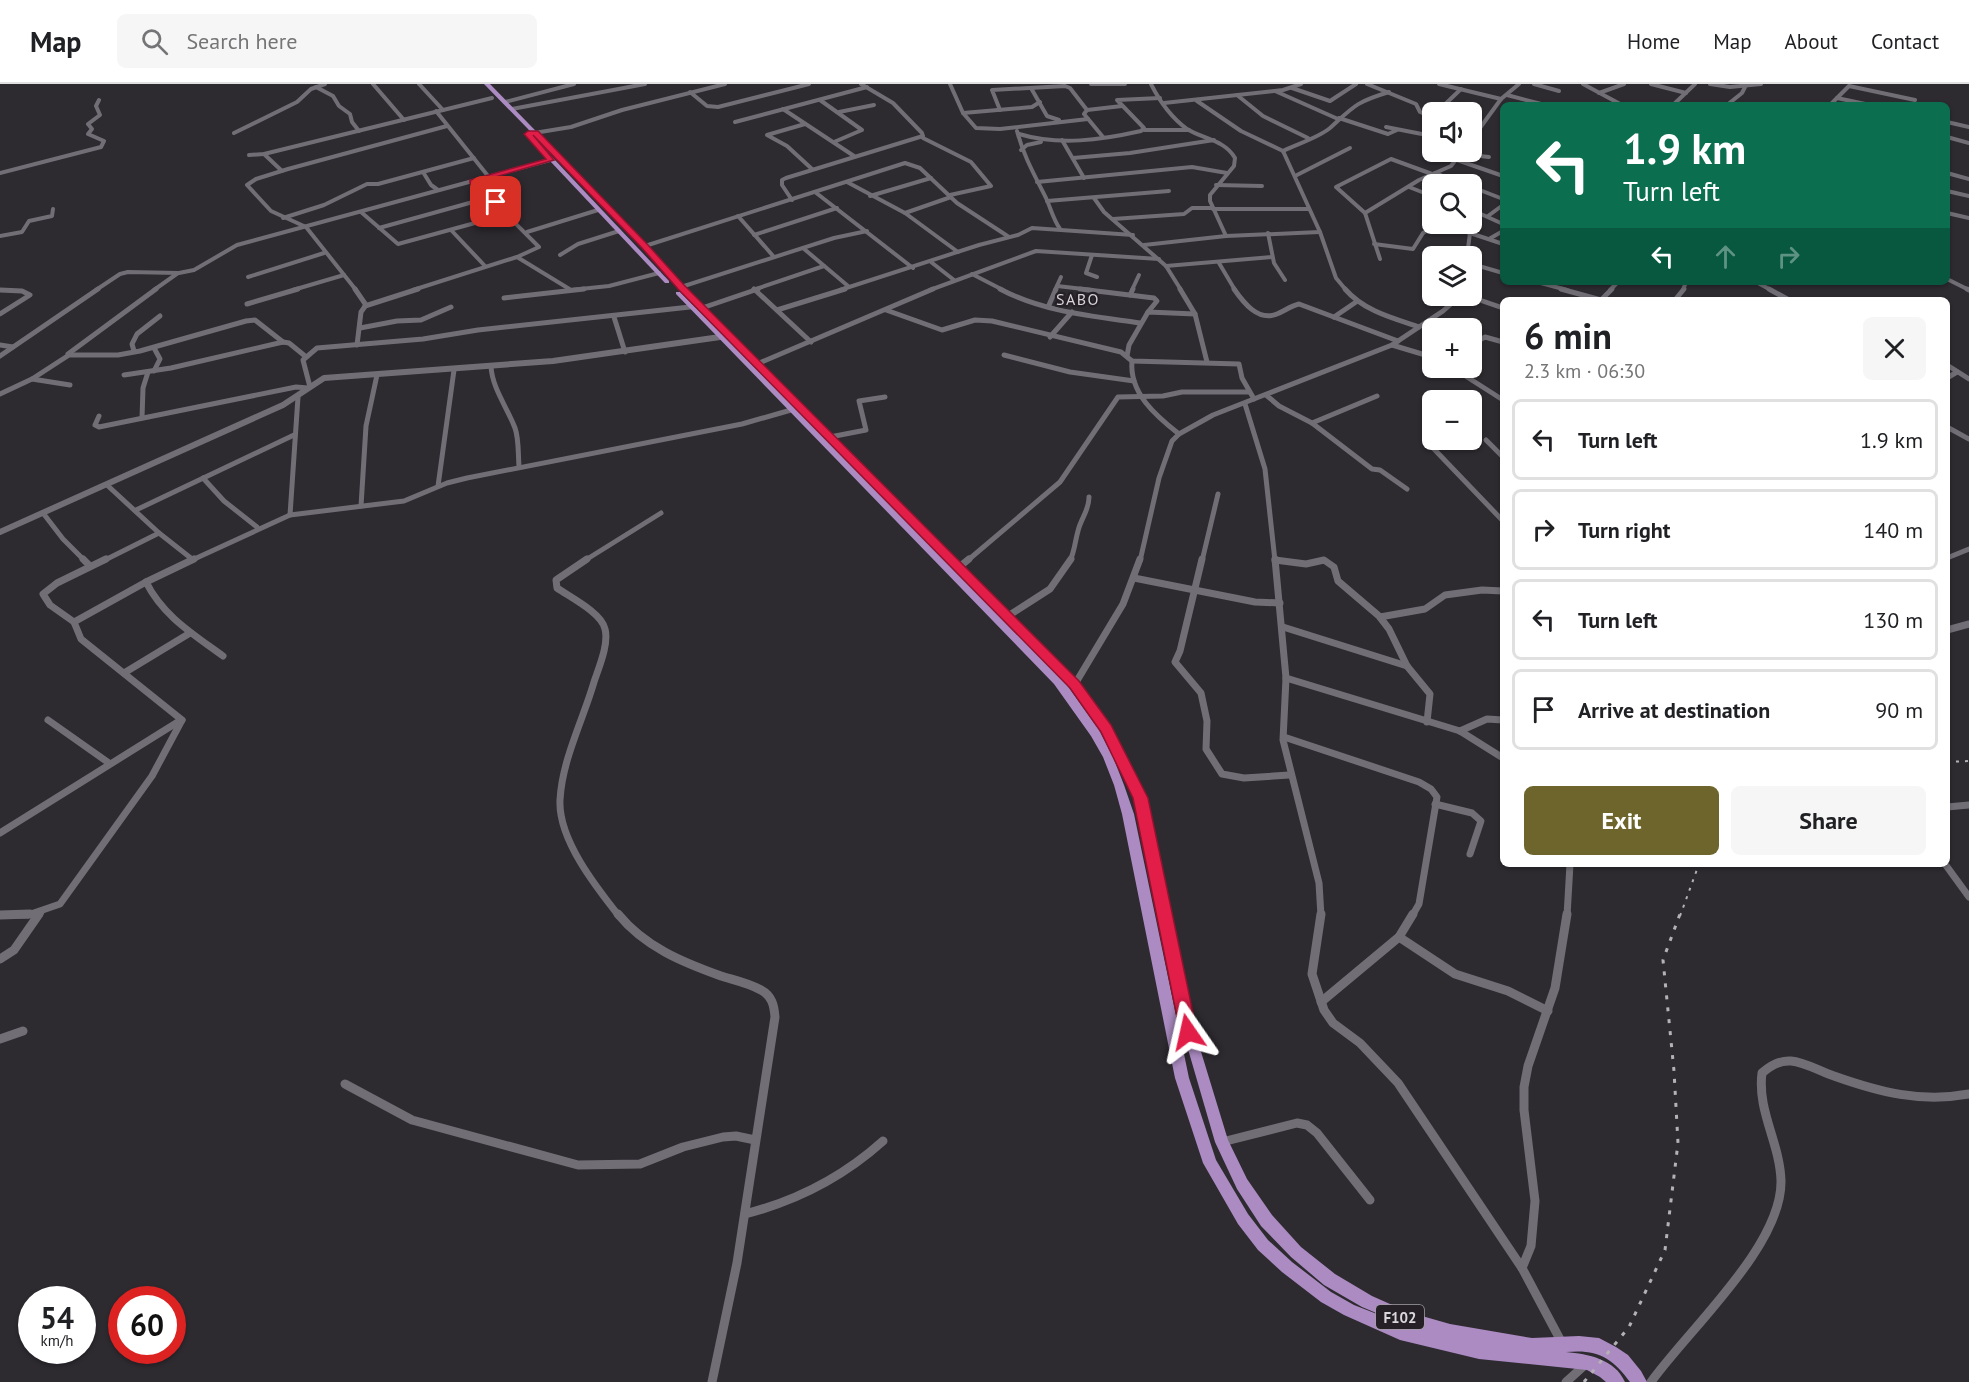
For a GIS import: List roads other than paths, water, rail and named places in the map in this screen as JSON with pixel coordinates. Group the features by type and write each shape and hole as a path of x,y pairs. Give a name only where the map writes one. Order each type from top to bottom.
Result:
{"main road":[{"name":"F102","path":"478,84 532,133 645,246 681,287 1008,616 1074,684 1106,729 1140,798 1188,1032 1222,1142 1228,1158 1259,1211 1276,1232 1320,1274 1353,1295 1410,1321 1479,1338 1543,1346 1585,1344 1603,1348 1633,1371 1639,1382"},
{"name":"F102","path":"487,84 532,133 550,160 690,307 1058,681 1095,733 1108,757 1128,814 1182,1078 1210,1163 1243,1220 1263,1245 1312,1287 1349,1310 1400,1332 1479,1351 1587,1362 1606,1371 1617,1382"},
{"path":"1210,1163 1228,1158"}],"street":[{"path":"234,133 301,100 309,91 325,84"},
{"path":"373,84 404,120"},
{"path":"419,84 443,110"},
{"path":"554,84 562,88"},
{"path":"509,106 574,84"},
{"path":"509,106 645,84"},
{"path":"532,133 571,127 611,113 725,84"},
{"path":"690,92 707,106 718,107 809,84"},
{"path":"950,84 963,113 976,128 991,130 1088,119"},
{"path":"1091,84 1125,84"},
{"path":"1151,84 1164,103 1189,130"},
{"path":"1164,103 1273,91 1301,84"},
{"path":"1292,88 1330,100 1356,84"},
{"path":"1367,84 1418,106 1422,113"},
{"path":"1439,84 1501,99"},
{"path":"1511,84 1518,85"},
{"path":"1534,84 1559,91"},
{"path":"1583,84 1616,102"},
{"path":"1599,93 1624,84"},
{"path":"1651,84 1686,93"},
{"path":"1677,102 1695,84"},
{"path":"1710,84 1744,89 1761,84"},
{"path":"735,122 820,100 866,85 893,103 923,136 922,138 971,162 990,185 989,188 950,196 905,213"},
{"path":"1482,126 1501,99 1518,85"},
{"path":"999,110 992,90 1062,86 1070,88 1087,110"},
{"path":"1264,86 1338,118 1388,134 1397,130"},
{"path":"1833,102 1849,86 1915,100"},
{"path":"316,87 333,96 338,105 350,114 352,122 359,131"},
{"path":"1031,88 1047,116 1067,121"},
{"path":"1445,102 1461,89"},
{"path":"1731,102 1744,89"},
{"path":"1260,92 1276,97 1287,97"},
{"path":"1283,152 1329,129 1338,118 1360,101 1389,92"},
{"path":"1237,95 1263,116 1308,138"},
{"path":"1507,95 1534,102"},
{"path":"249,155 264,154 492,98"},
{"path":"1144,130 1117,100 1160,98"},
{"path":"1837,98 1856,102"},
{"path":"0,172 101,147 104,141 88,134 92,129 88,124 100,115 96,106 99,100"},
{"path":"820,100 862,130 834,142"},
{"path":"1197,101 1240,131 1283,152 1320,232 1336,278 1356,302 1383,315 1419,327"},
{"path":"963,113 1032,107 1040,102"},
{"path":"839,112 874,105"},
{"path":"1087,110 1122,106"},
{"path":"783,110 854,156"},
{"path":"1087,110 1084,114 1103,137"},
{"path":"436,111 488,176"},
{"path":"805,124 767,135 787,146 812,170"},
{"path":"1950,124 1969,127"},
{"path":"365,306 306,227 282,218 246,187 256,179 282,171 447,126"},
{"path":"1014,126 1019,134 1021,150 1047,201 1052,218 1060,230"},
{"path":"1386,127 1422,134"},
{"path":"1021,150 1027,145 1043,141 1103,137 1144,130 1189,130 1214,140 1234,155 1236,160 1234,166 1210,195 1213,208 1226,236"},
{"path":"1019,134 1043,141"},
{"path":"792,200 782,185 782,180 923,136"},
{"path":"1950,138 1969,143"},
{"path":"1062,140 1084,178"},
{"path":"1073,159 1214,140"},
{"path":"1295,176 1350,148"},
{"path":"264,154 282,171"},
{"path":"1482,156 1489,157"},
{"path":"282,218 328,203 367,184 378,184 474,158"},
{"path":"1380,259 1365,213 1336,188 1391,159 1434,174 1453,162"},
{"path":"0,356 120,274 137,271 178,273 206,265 237,245 550,160"},
{"path":"1462,162 1500,175"},
{"path":"645,246 905,163 916,166 950,196 1009,237"},
{"path":"1037,182 1192,167 1227,173"},
{"path":"423,172 430,185 438,190"},
{"path":"1950,174 1969,179"},
{"path":"870,196 931,178"},
{"path":"1365,213 1422,180"},
{"path":"357,345 365,306 517,257 539,247 527,232 473,182"},
{"path":"847,182 905,213 958,252"},
{"path":"1216,185 1262,186"},
{"path":"1409,187 1422,192"},
{"path":"1047,201 1169,191"},
{"path":"1482,191 1500,198"},
{"path":"1950,191 1969,196"},
{"path":"815,192 913,268"},
{"path":"379,228 491,197"},
{"path":"1094,198 1098,206 1166,266 1195,314 1207,362"},
{"path":"1488,216 1500,207"},
{"path":"754,235 837,208"},
{"path":"1113,219 1184,214 1192,208 1309,209"},
{"path":"0,236 22,232 29,221 52,216 53,209"},
{"path":"527,232 598,210"},
{"path":"361,212 398,244 508,214"},
{"path":"1482,214 1500,222"},
{"path":"1950,214 1969,218"},
{"path":"738,216 774,257"},
{"path":"777,310 1032,228 1132,235"},
{"path":"451,230 485,266"},
{"path":"560,255 583,242 619,231"},
{"path":"681,287 803,248 867,231"},
{"path":"1144,245 1226,236 1320,232"},
{"path":"1268,233 1272,257 1286,280"},
{"path":"1490,239 1500,233"},
{"path":"1374,244 1413,249 1422,234"},
{"path":"1473,234 1500,243"},
{"path":"803,248 848,286"},
{"path":"757,364 954,280 1036,251 1159,259"},
{"path":"248,278 324,253"},
{"path":"1092,255 1086,273 1097,277"},
{"path":"517,257 572,290"},
{"path":"1166,266 1272,257"},
{"path":"931,262 954,280"},
{"path":"1219,263 1249,307 1260,314 1271,316 1288,306 1299,304 1398,341"},
{"path":"702,308 824,266"},
{"path":"1482,267 1500,272"},
{"path":"0,394 32,379 178,273"},
{"path":"504,298 621,284 659,273"},
{"path":"972,274 1018,299 1072,312 1140,322"},
{"path":"247,304 344,275"},
{"path":"1130,295 1139,275"},
{"path":"1048,305 1061,277"},
{"path":"1950,280 1969,290"},
{"path":"1548,285 1590,297"},
{"path":"1604,297 1615,285"},
{"path":"1762,285 1784,297"},
{"path":"1057,286 1156,300 1140,322 1129,345 1127,356"},
{"path":"754,289 812,342"},
{"path":"0,290 22,291 30,295 0,314"},
{"path":"1482,301 1500,307"},
{"path":"1334,317 1356,302"},
{"path":"1074,684 1123,604 1134,578 1146,541 1159,478 1172,441 1179,434 1214,415 1392,345 1449,306"},
{"path":"360,328 397,321 421,320 451,307"},
{"path":"309,387 303,360 317,348 423,339 492,328 614,317 690,307"},
{"path":"886,310 942,330 981,319 1121,352 1132,361 1134,381 1139,396 1146,401 1157,417 1179,434"},
{"path":"1050,336 1072,312"},
{"path":"1148,312 1195,314"},
{"path":"134,351 132,344 137,334 160,316"},
{"path":"614,317 625,352"},
{"path":"66,355 118,355 154,348 251,320 283,342"},
{"path":"0,532 298,397 315,381 324,378 454,370 625,352 720,337"},
{"path":"1482,339 1485,337 1500,341"},
{"path":"124,375 283,342 289,343 305,356"},
{"path":"0,345 13,347"},
{"path":"1392,345 1422,354"},
{"path":"142,418 143,388 160,359 154,348"},
{"path":"1004,356 1080,374 1134,381"},
{"path":"1132,361 1239,364 1249,392 1254,399"},
{"path":"491,366 492,383 500,394 516,431 519,466"},
{"path":"1950,367 1969,379"},
{"path":"438,486 454,370"},
{"path":"1950,376 1957,372"},
{"path":"361,506 366,426 377,375"},
{"path":"1471,378 1500,394"},
{"path":"32,379 70,385"},
{"path":"99,416 95,425 97,427 296,387 309,387"},
{"path":"958,568 1008,530 1060,482 1118,398 1163,396 1190,391 1249,392"},
{"path":"1266,395 1279,406 1312,423 1372,469 1380,470 1407,489"},
{"path":"1312,423 1377,396"},
{"path":"290,515 298,397"},
{"path":"830,437 866,429 859,402 885,397"},
{"path":"1245,404 1265,469 1283,627 1286,678 1284,737 1289,775 1304,819 1319,883 1322,909 1312,974 1321,1002 1333,1023 1360,1043 1398,1083 1522,1268 1563,1345"},
{"path":"74,622 192,559 257,527 290,515 404,501 438,486 519,466 742,424 791,410"},
{"path":"1950,429 1969,439"},
{"path":"136,510 294,435"},
{"path":"1486,440 1500,455"},
{"path":"1435,450 1500,516"},
{"path":"202,478 224,501 257,527"},
{"path":"107,485 159,533 192,559"},
{"path":"1218,494 1180,651 1175,662 1201,693 1207,721 1206,749 1222,774 1244,778 1289,775"},
{"path":"1008,616 1045,594 1067,568 1076,546 1078,528 1089,511 1089,497"},
{"path":"43,513 63,539 90,566"},
{"path":"661,513 619,537 556,580 557,588 602,622 606,632 591,697 575,738 563,785 560,809 567,833 576,852 613,909 631,930 658,949 761,990 774,1004 773,1030 745,1214 712,1382"},
{"path":"159,533 57,582 47,588 43,594 50,605 74,622 81,639 182,720"},
{"path":"1950,557 1969,549"},
{"path":"1275,560 1306,564 1324,560 1334,567 1338,581 1380,617 1389,629 1407,666 1430,694 1427,722"},
{"path":"1134,578 1255,602 1280,603"},
{"path":"146,582 153,598 166,614 223,656"},
{"path":"1380,617 1425,609 1445,595 1482,590 1500,591"},
{"path":"1950,629 1969,624"},
{"path":"1283,627 1407,666"},
{"path":"124,673 190,633"},
{"path":"1286,678 1460,731 1500,756"},
{"path":"1460,731 1491,717 1500,718"},
{"path":"48,720 109,764"},
{"path":"0,833 182,720"},
{"path":"0,915 41,912 60,904 152,776 182,720"},
{"path":"1284,737 1419,782 1431,789 1437,797 1419,904 1399,937 1321,1002"},
{"path":"1436,804 1472,813 1480,820 1470,854"},
{"path":"1950,807 1969,805"},
{"path":"1522,1268 1530,1251 1536,1221 1525,1112 1525,1077 1548,1011 1560,960 1570,867"},
{"path":"1947,867 1969,897"},
{"path":"0,959 14,950 41,912"},
{"path":"1399,937 1455,974 1508,991 1548,1011"},
{"path":"0,1039 23,1031"},
{"path":"1651,1382 1767,1234 1781,1196 1782,1171 1761,1107 1759,1087 1762,1073 1773,1064 1791,1061 1913,1099 1952,1099 1969,1094"},
{"path":"345,1084 412,1120 578,1166 640,1164 683,1147 723,1137 736,1136 755,1140"},
{"path":"1222,1142 1274,1131 1297,1123 1307,1125 1317,1132 1370,1200"},
{"path":"745,1214 768,1209 820,1184 883,1141"},
{"path":"1566,1382 1587,1362"}],"railway":[{"path":"1950,762 1969,761"},
{"path":"1680,916 1698,867"},
{"path":"1584,1382 1629,1327 1665,1250 1678,1143 1674,1071 1663,960 1680,914"}],"district":[{"name":"SABO","path":"1078,299"}]}
